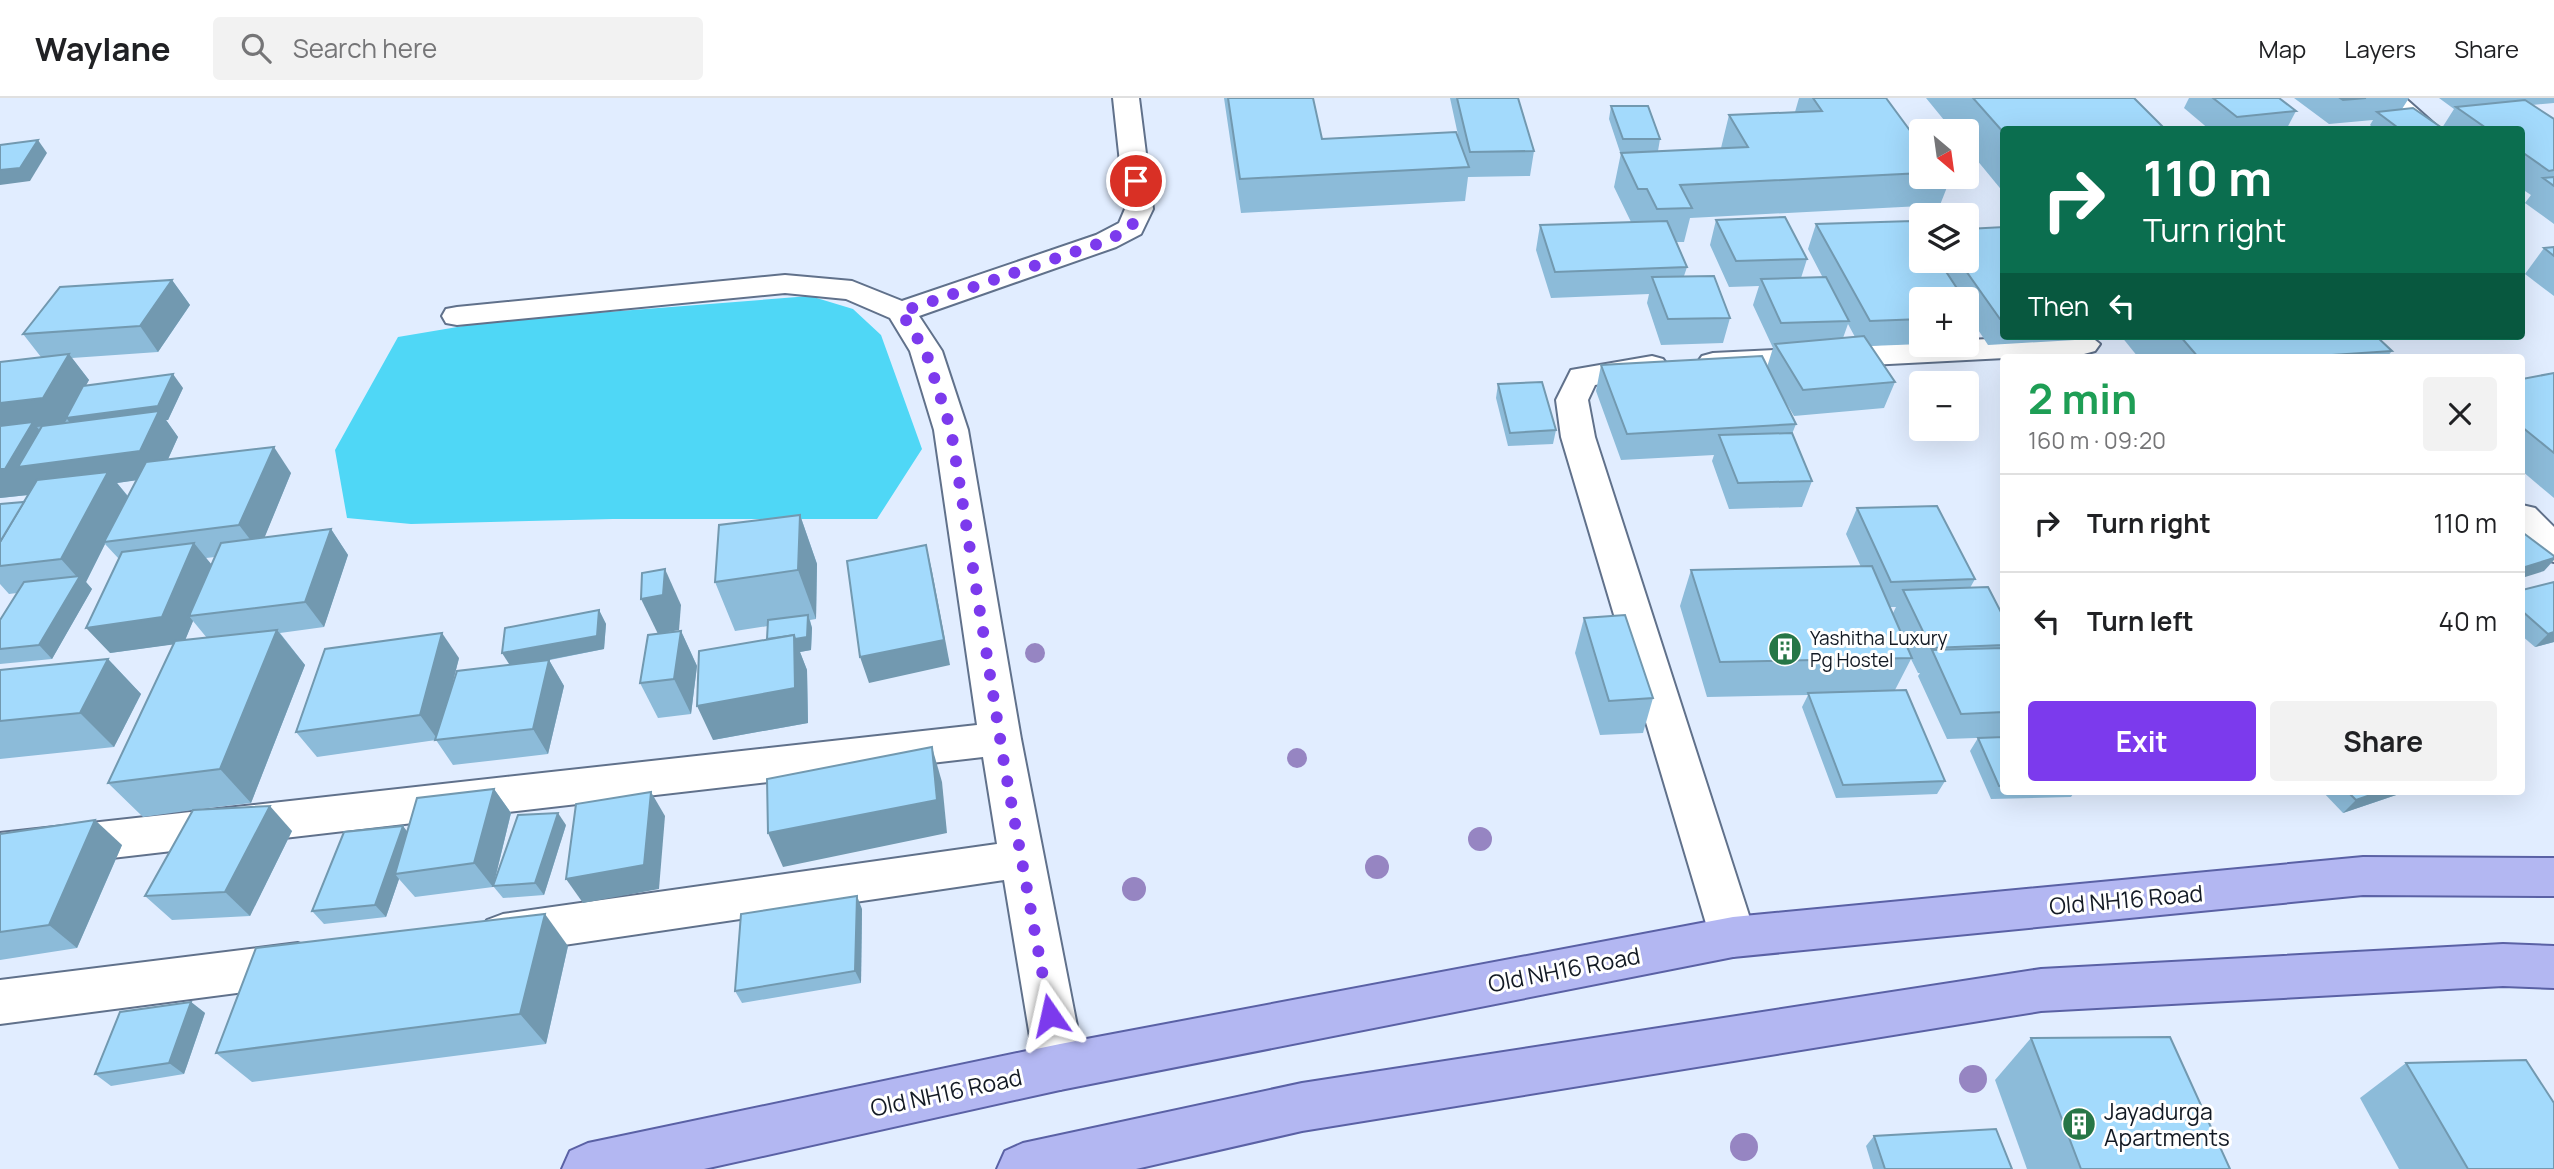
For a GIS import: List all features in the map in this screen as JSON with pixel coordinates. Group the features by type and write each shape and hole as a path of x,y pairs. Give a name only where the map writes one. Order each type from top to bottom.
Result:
{"main road":[{"name":"Old NH16 Road","path":"588,1169 1060,1067 1733,937 2363,876 2554,877"},
{"path":"1023,1169 1302,1107 2041,990 2503,965 2554,967"}],"street":[{"path":"901,312 1106,241 1131,228 1139,209 1126,98"},
{"path":"2389,98 2423,126"},
{"path":"457,316 785,284 852,290 901,312 926,352 951,430 1000,739 1060,1067"},
{"path":"1733,937 1578,437 1572,400 1582,377 1645,366 2084,344"},
{"path":"2525,520 2554,549"},
{"path":"0,852 1000,739"},
{"path":"468,939 1021,859"},
{"path":"0,1002 136,987 343,957"}],"water":[{"path":"810,296 853,309 881,335 922,449 877,519 613,519 411,524 347,518 335,450 398,337 493,321"}],"building":[{"path":"1228,98 1313,98 1322,139 1456,132 1469,167 1240,179"},
{"path":"1457,98 1518,98 1534,151 1470,152"},
{"path":"1813,98 1886,98 1909,129 1909,174 1680,185 1692,208 1657,209 1647,189 1638,189 1621,153 1748,147 1729,115 1822,111"},
{"path":"1973,98 2134,98 2162,126 2000,126 2000,128"},
{"path":"2213,98 2279,98 2296,111 2237,117"},
{"path":"2525,100 2554,119 2554,170 2549,171 2525,154 2525,126 2483,126 2456,107"},
{"path":"1611,106 1648,106 1660,139 1623,139"},
{"path":"2413,108 2439,126 2396,126 2377,112"},
{"path":"38,140 20,168 0,170 0,145"},
{"path":"2554,177 2554,186 2543,178"},
{"path":"1785,217 1807,259 1736,261 1716,220"},
{"path":"1667,221 1687,267 1555,272 1540,225"},
{"path":"1909,221 1909,273 1947,273 1956,287 1909,287 1909,320 1870,321 1816,224"},
{"path":"2000,227 2000,319 1967,273 1979,273 1979,228"},
{"path":"2554,247 2554,256 2544,248"},
{"path":"1714,276 1730,318 1668,319 1652,277"},
{"path":"1826,277 1849,321 1781,323 1761,279"},
{"path":"172,280 140,326 23,334 60,287"},
{"path":"1864,336 1895,382 1803,390 1775,344"},
{"path":"2183,340 2380,340 2392,351 2347,354 2195,354"},
{"path":"69,354 43,398 0,403 0,362"},
{"path":"1762,356 1796,424 1627,434 1601,365"},
{"path":"2554,373 2554,453 2525,429 2525,378"},
{"path":"173,374 158,406 66,418 83,386"},
{"path":"1542,382 1556,430 1510,433 1498,384"},
{"path":"159,411 140,451 18,467 42,426"},
{"path":"33,422 5,469 0,469 0,426"},
{"path":"1792,433 1812,481 1738,483 1719,435"},
{"path":"274,447 239,525 104,542 146,462"},
{"path":"108,472 61,559 0,566 0,542 37,480"},
{"path":"24,502 0,542 0,504"},
{"path":"1937,506 1975,579 1891,582 1857,508"},
{"path":"800,515 798,570 715,582 719,525"},
{"path":"331,529 305,602 189,616 221,543"},
{"path":"2525,534 2554,556 2525,567"},
{"path":"194,543 162,617 86,628 122,552"},
{"path":"926,545 944,640 860,657 847,561"},
{"path":"1872,566 1912,658 1720,662 1691,570"},
{"path":"665,569 663,595 641,599 642,573"},
{"path":"80,576 39,645 0,649 0,620 24,582"},
{"path":"2554,582 2554,632 2548,634 2525,614 2525,589"},
{"path":"1988,587 2000,610 2000,645 1931,648 1903,590"},
{"path":"599,610 597,636 502,653 505,628"},
{"path":"808,615 807,637 795,639 794,635 767,639 768,620"},
{"path":"1625,615 1653,698 1609,701 1584,618"},
{"path":"277,630 220,769 108,783 175,641"},
{"path":"681,631 674,679 640,683 648,635"},
{"path":"442,633 420,715 296,732 325,649"},
{"path":"794,635 795,688 697,706 699,651"},
{"path":"2000,648 2000,712 1961,714 1932,650"},
{"path":"108,659 80,713 0,721 0,670"},
{"path":"549,660 533,729 435,740 457,671"},
{"path":"1906,690 1945,781 1843,785 1808,693"},
{"path":"2000,737 2000,786 1999,786 1978,738"},
{"path":"932,747 937,800 768,833 767,779"},
{"path":"494,789 474,863 395,874 417,798"},
{"path":"651,792 644,865 566,879 576,804"},
{"path":"2351,795 2370,795 2356,800"},
{"path":"270,806 225,892 145,896 193,810"},
{"path":"558,813 535,883 493,886 518,815"},
{"path":"95,820 49,925 0,932 0,834"},
{"path":"403,826 375,905 312,911 344,832"},
{"path":"857,896 855,971 735,991 741,914"},
{"path":"545,914 520,1014 216,1053 256,948"},
{"path":"191,1002 169,1063 95,1074 120,1012"},
{"path":"2170,1037 2230,1169 2081,1169 2031,1038"},
{"path":"2526,1060 2554,1103 2554,1169 2468,1169 2406,1063"},
{"path":"1996,1129 2012,1169 1885,1169 1874,1136"}],"place":[{"name":"Yashitha Luxury Pg Hostel","path":"1785,649"},
{"name":"Jayadurga Apartments","path":"2079,1124"}],"route":[{"path":"1050,1015 1004,763 951,430 926,352 901,312 1106,241 1131,228 1139,209 1136,181"}]}
